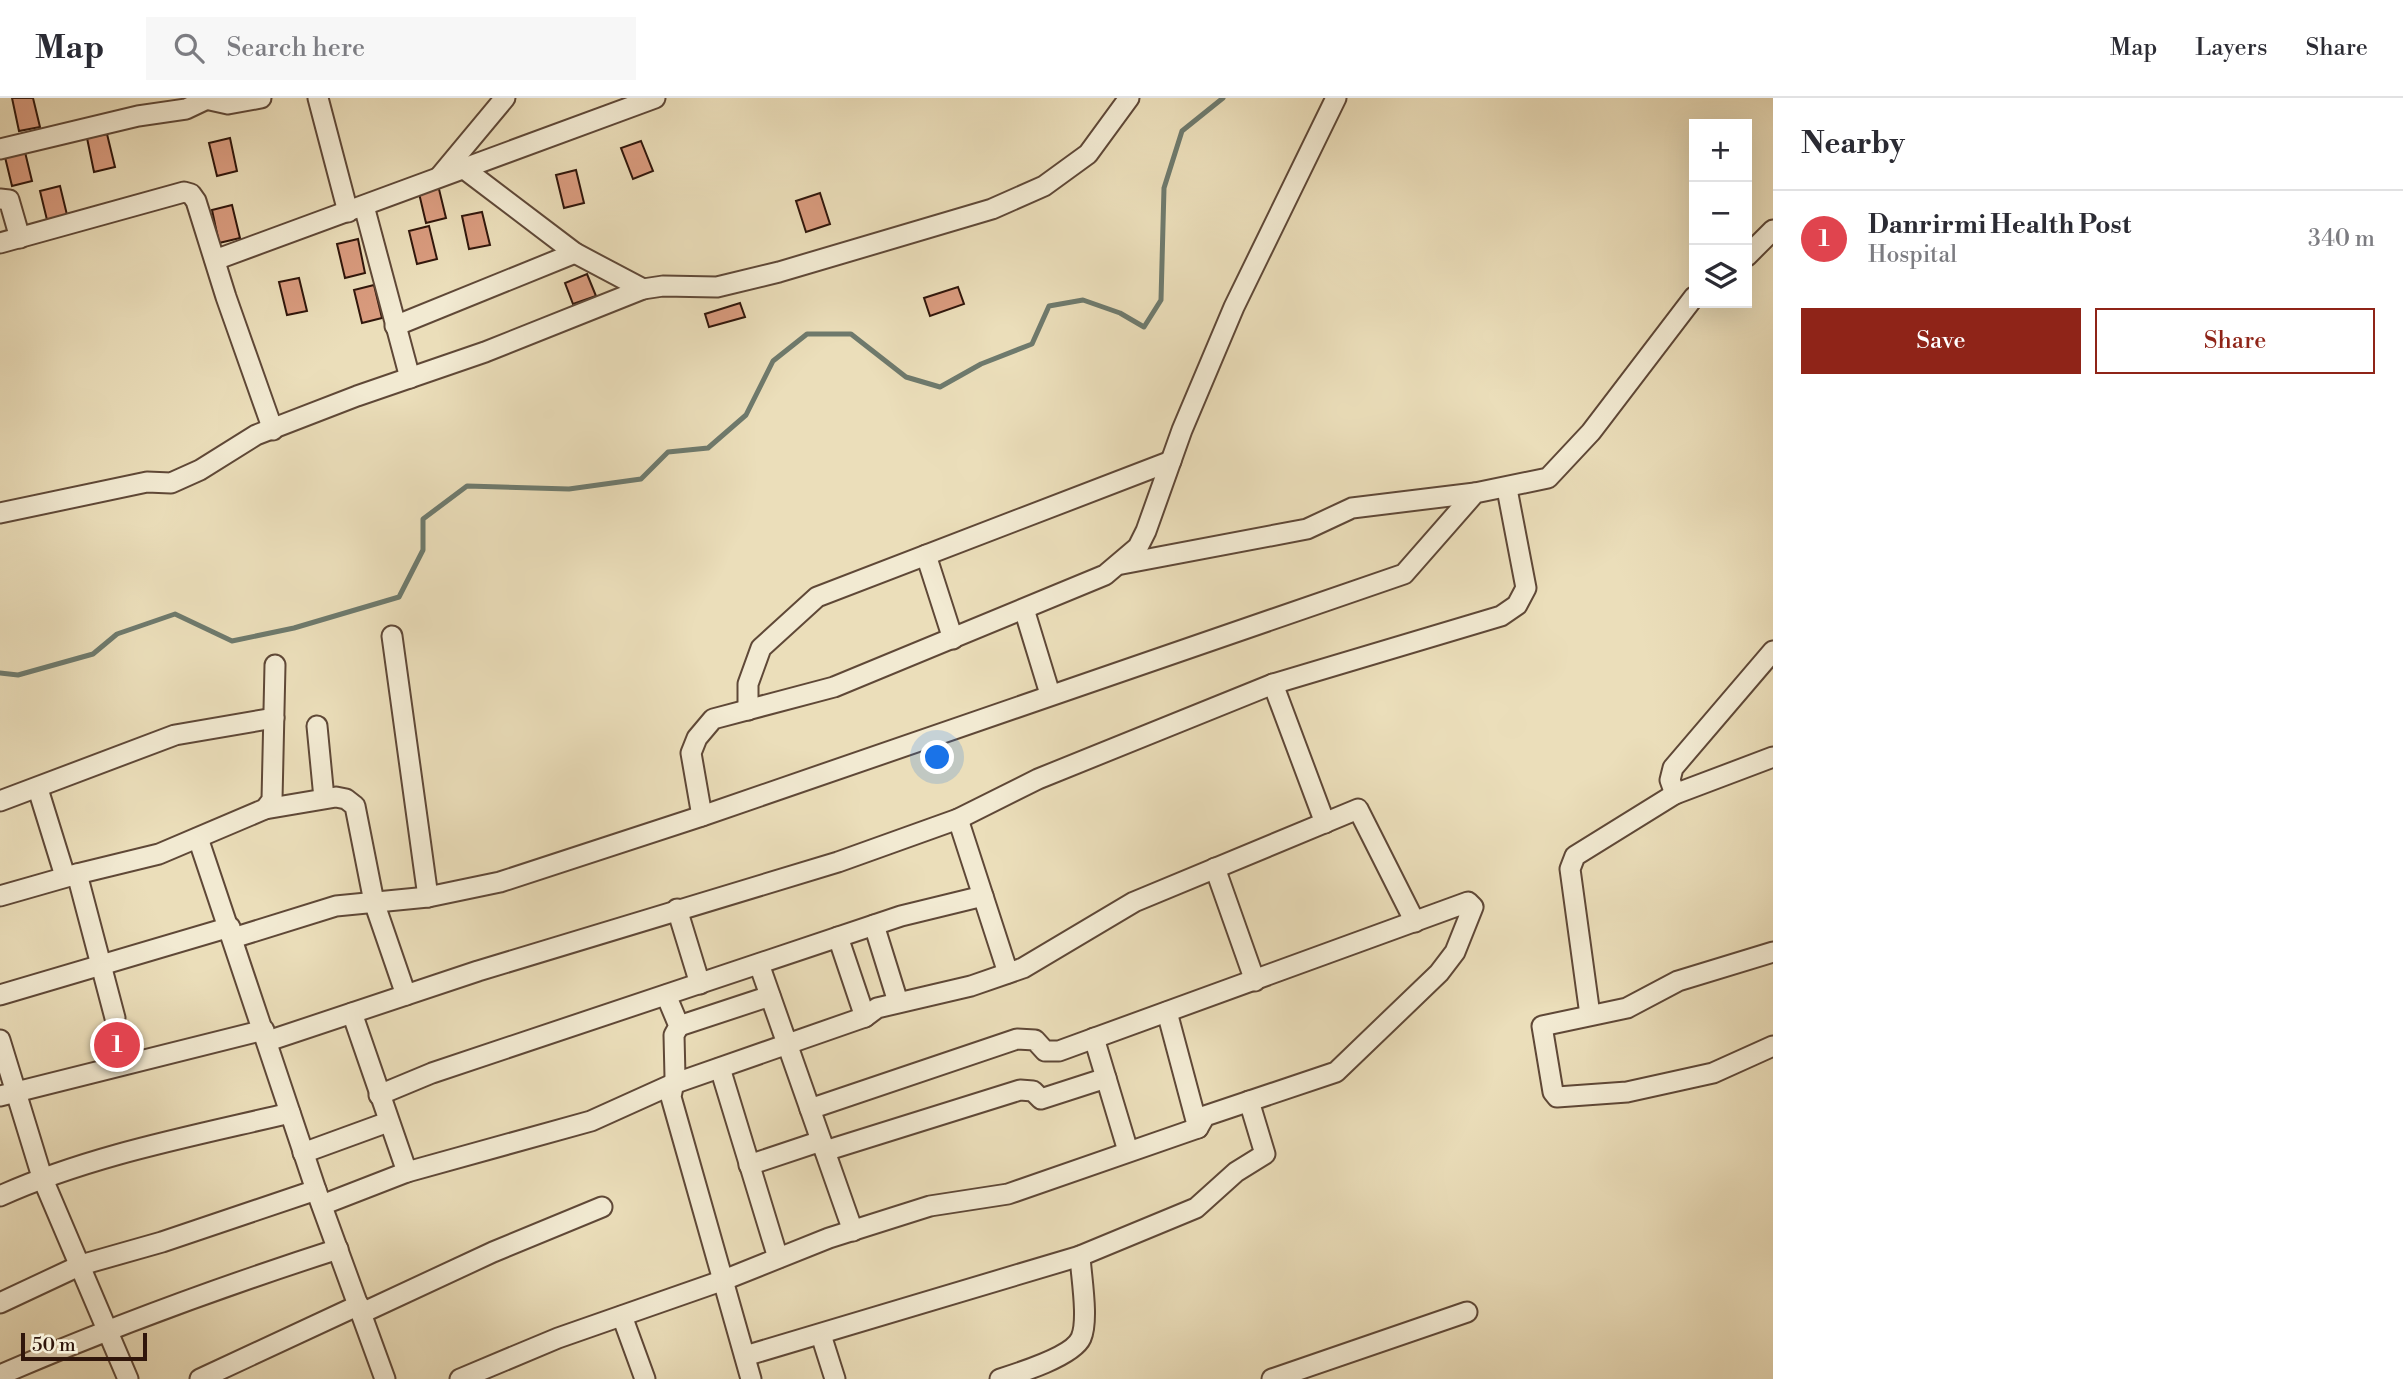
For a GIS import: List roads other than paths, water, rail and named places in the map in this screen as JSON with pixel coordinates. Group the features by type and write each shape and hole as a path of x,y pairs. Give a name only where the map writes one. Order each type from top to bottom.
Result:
{"street":[{"path":"0,149 138,116 186,109 203,99 228,104 261,98"},
{"path":"317,98 395,326 410,378"},
{"path":"439,177 505,98"},
{"path":"215,260 655,98"},
{"path":"0,513 148,482 171,483 201,470 233,447 326,407 485,352 643,289 663,286 717,287 779,272 992,209 1044,186 1088,154 1129,98"},
{"path":"702,816 691,753 696,737 713,719 834,687 953,639 1105,575 1122,564 1138,547 1234,307 1336,98"},
{"path":"463,168 575,253 643,289"},
{"path":"0,243 184,192 191,194 196,201 273,430"},
{"path":"0,199 9,200 20,238"},
{"path":"1752,251 1773,230"},
{"path":"395,326 575,253"},
{"path":"1122,564 1307,529 1352,508 1507,489 1548,478 1637,374 1689,304"},
{"path":"748,710 748,684 761,648 817,597 1171,461"},
{"path":"7,1093 352,1013 677,909 838,862 958,819 1038,779 1273,684 1501,616 1517,605 1526,588 1507,489"},
{"path":"0,995 101,966 336,906 428,897 500,882 702,816 1404,574 1475,493"},
{"path":"926,555 953,639"},
{"path":"1024,609 1051,694"},
{"path":"392,636 428,897"},
{"path":"1675,794 1670,780 1674,768 1773,651"},
{"path":"265,809 272,800 275,665"},
{"path":"1273,684 1325,822"},
{"path":"0,802 175,735 274,718"},
{"path":"317,726 324,798"},
{"path":"1590,1016 1571,862 1575,856 1675,794 1773,757"},
{"path":"38,789 71,875 116,1018"},
{"path":"0,896 71,875 159,854 265,809 324,798 346,799 355,806 374,902 406,995"},
{"path":"0,1303 81,1265 591,1121 673,1084 865,1017 877,1008 971,986 1023,968 1134,902 1359,809 1415,922"},
{"path":"958,819 1008,972"},
{"path":"198,838 232,933 303,1153 385,1379"},
{"path":"1215,868 1255,981"},
{"path":"379,1095 432,1073 874,925 983,896"},
{"path":"460,1379 853,1231 930,1206 1008,1194 1198,1128 1205,1116 1336,1072 1439,973 1455,952 1473,907 1468,902 1053,1052 1045,1051 1035,1040 1017,1039 810,1109"},
{"path":"677,909 700,984"},
{"path":"874,925 898,1002"},
{"path":"838,937 865,1017"},
{"path":"1773,952 1678,981 1627,1008 1542,1026 1553,1092 1557,1097 1627,1092 1713,1073 1773,1046"},
{"path":"759,964 853,1231"},
{"path":"666,995 679,1026"},
{"path":"751,1379 671,1097 674,1035 679,1026 770,996"},
{"path":"1167,1012 1198,1128"},
{"path":"352,1013 407,1172"},
{"path":"1094,1038 1128,1151"},
{"path":"0,1040 7,1093 128,1379"},
{"path":"720,1068 778,1258"},
{"path":"749,1165 1020,1090 1033,1091 1041,1099 1106,1078"},
{"path":"745,1356 1080,1256 1196,1208 1236,1172 1263,1157 1265,1149 1249,1101"},
{"path":"0,1196 42,1177 172,1140 290,1113"},
{"path":"303,1153 388,1122"},
{"path":"200,1379 602,1207"},
{"path":"0,1375 107,1328 225,1285 338,1249"},
{"path":"1000,1379 1071,1350 1081,1339 1084,1324 1080,1256"},
{"path":"1272,1379 1467,1312"},
{"path":"622,1316 645,1379"},
{"path":"821,1335 835,1379"}],"waterway":[{"path":"0,673 18,675 93,654 117,634 175,614 232,641 294,628 399,597 423,550 423,519 467,486 569,489 641,479 668,452 708,448 746,415 773,361 807,334 851,334 906,377 940,387 981,364 1032,344 1049,306 1083,300 1120,313 1144,327 1161,300 1164,188 1182,131 1223,98"}],"place":[{"name":"Danrirmi Health Post","path":"117,1045"}]}
